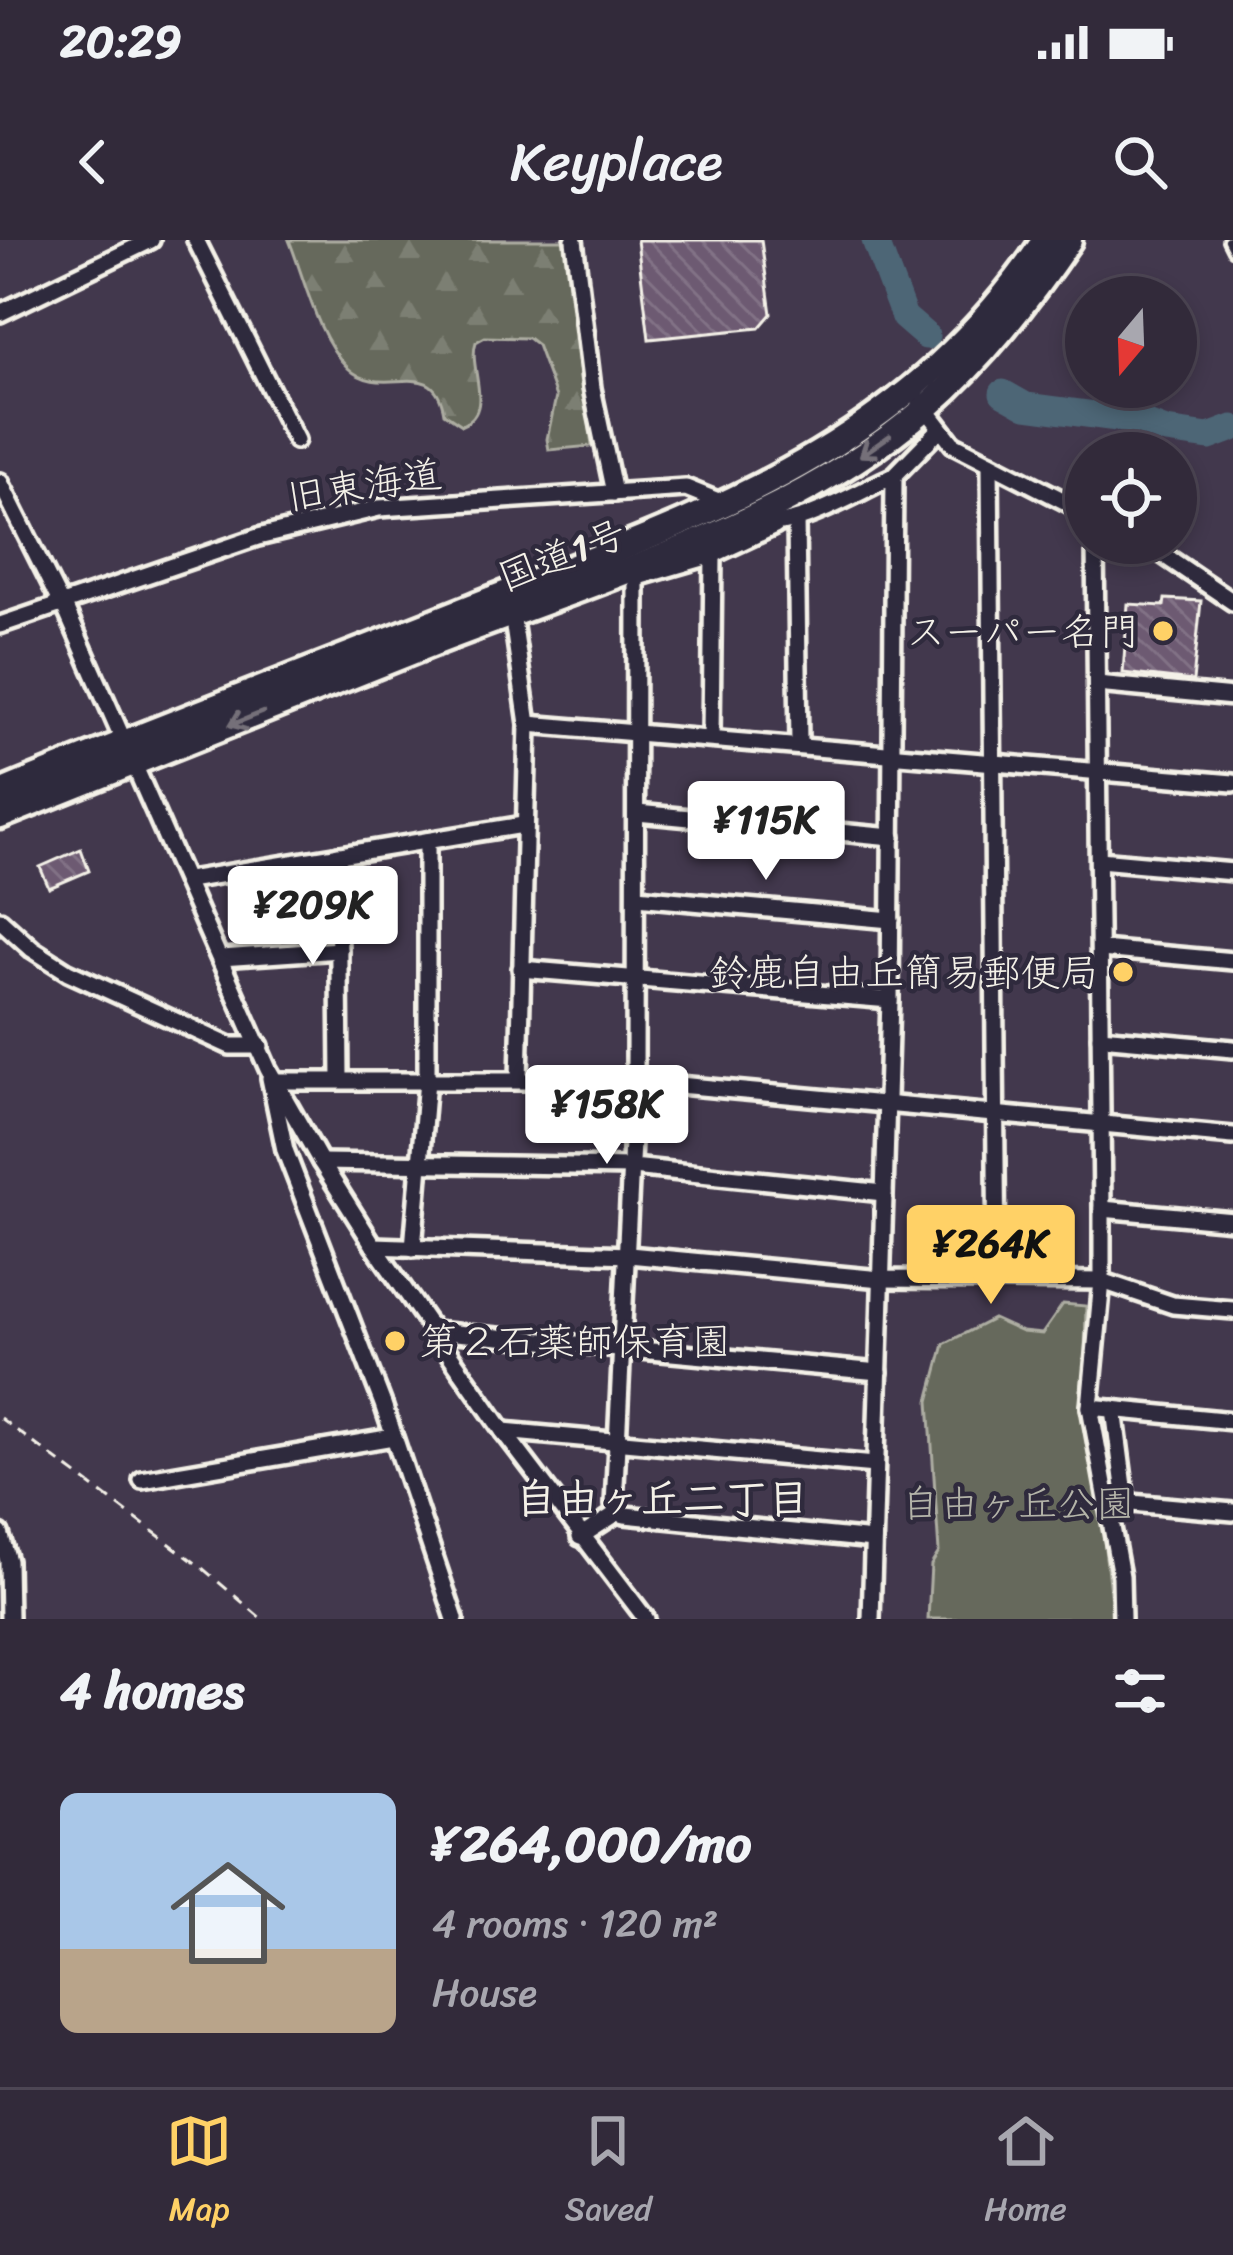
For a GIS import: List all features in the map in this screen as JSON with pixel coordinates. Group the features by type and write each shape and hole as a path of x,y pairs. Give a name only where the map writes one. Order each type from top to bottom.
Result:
{"highway":[{"name":"国道1号","path":"925,409 1045,240"},
{"name":"国道1号","path":"0,816 294,678 843,468 925,409 995,338 1069,240"},
{"name":"国道1号","path":"0,793 129,753 512,613 735,512"}],"street":[{"path":"0,314 151,240"},
{"path":"196,240 296,440"},
{"path":"574,240 592,388 614,493"},
{"path":"871,1619 890,1000 894,476 925,409 953,444 1065,501"},
{"path":"990,463 997,1281"},
{"path":"546,600 713,555 894,476"},
{"path":"0,482 62,604 272,1075 321,1162 503,1431 646,1619"},
{"name":"旧東海道","path":"0,625 258,537 379,508 686,488 765,526 778,524"},
{"path":"796,520 799,744"},
{"path":"711,737 713,555"},
{"path":"1095,564 1102,1281 1090,1407 1117,1501"},
{"path":"1177,564 1233,602"},
{"path":"617,1513 635,1082 636,578"},
{"path":"512,613 528,724 519,1080"},
{"path":"1097,684 1233,697"},
{"path":"528,724 1233,783"},
{"path":"637,813 892,837"},
{"path":"188,880 524,826"},
{"path":"413,1247 427,1080 427,841"},
{"path":"338,855 340,1080"},
{"path":"1099,860 1233,872"},
{"path":"637,897 891,920"},
{"path":"0,920 68,972 230,1046 260,1046"},
{"path":"1101,949 1233,961"},
{"path":"221,958 339,950"},
{"path":"520,969 890,1000"},
{"path":"1100,1037 1233,1049"},
{"path":"272,1075 340,1080 635,1082 1233,1136"},
{"path":"272,1075 285,1150 393,1437 455,1619"},
{"path":"321,1162 632,1167 884,1193"},
{"path":"1102,1209 1233,1221"},
{"path":"374,1246 628,1256 881,1279 1102,1281 1173,1305 1233,1310"},
{"path":"434,1331 879,1372"},
{"path":"1090,1407 1233,1421"},
{"path":"1114,1409 1122,1619"},
{"path":"503,1431 875,1466"},
{"path":"142,1480 393,1437"},
{"path":"1117,1501 1233,1512"},
{"path":"580,1537 617,1513 873,1540"},
{"path":"0,1533 8,1561 9,1619"}],"lane":[{"path":"1228,240 1233,250"}],"path":[{"path":"0,1418 201,1567 262,1619"}],"green space":[{"path":"289,240 567,240 592,446 549,450 556,397 537,345 528,338 485,337 476,342 479,399 472,418 462,425 444,413 430,385 376,381 348,368 320,324"},
{"name":"自由ヶ丘公園","path":"1063,1304 1086,1306 1084,1406 1092,1433 1113,1619 928,1619 931,1565 939,1552 929,1401 944,1344 993,1319 1022,1332 1042,1334"}],"building":[{"path":"637,240 761,240 771,314 759,328 649,339"},
{"name":"スーパー名門","path":"1165,599 1201,601 1193,681 1123,673 1128,604 1164,606"},
{"path":"81,849 89,871 49,888 40,867"}],"waterway":[{"path":"875,240 904,317 926,336"},
{"path":"1003,393 1026,406 1140,421 1166,431 1209,437 1233,428"}],"place":[{"name":"スーパー名門","path":"1163,631"},
{"name":"鈴鹿自由丘簡易郵便局","path":"1123,972"},
{"name":"第２石薬師保育園","path":"395,1341"}],"district":[{"name":"自由ヶ丘二丁目","path":"662,1499"}]}
